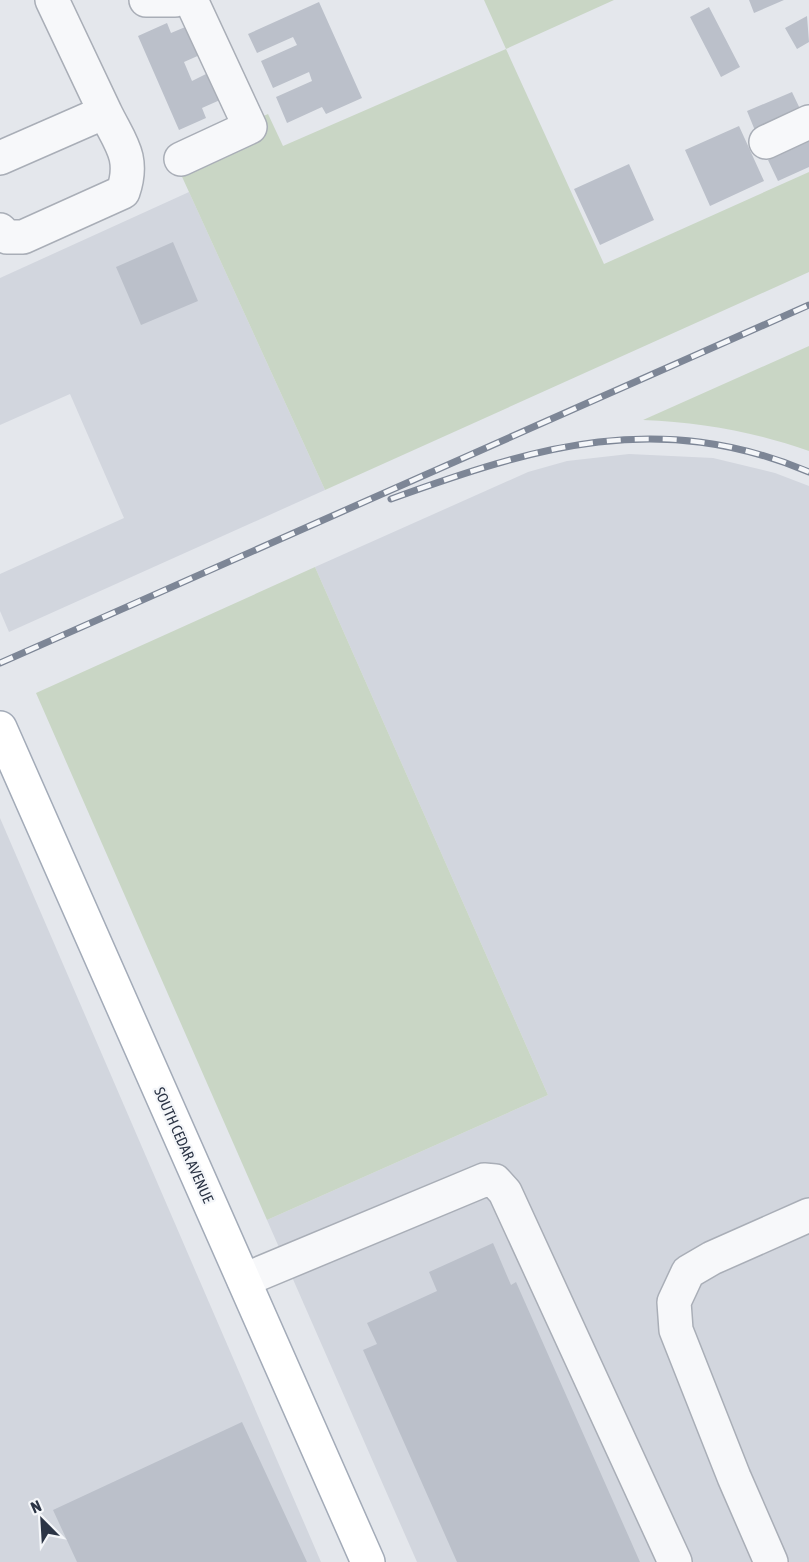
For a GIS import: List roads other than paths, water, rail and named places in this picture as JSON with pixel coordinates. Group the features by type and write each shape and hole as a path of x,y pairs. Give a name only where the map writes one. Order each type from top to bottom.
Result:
{"main road":[{"name":"SOUTH CEDAR AVENUE","path":"0,728 368,1562"}],"lane":[{"path":"0,230 7,237 23,237 123,192 129,174 127,157 52,0"},
{"path":"146,0 175,0"},
{"path":"181,159 249,127 191,0"},
{"path":"0,158 105,112"},
{"path":"765,142 809,122"},
{"path":"244,1280 484,1180 495,1181 504,1192 675,1562"},
{"path":"771,1562 734,1477 676,1330 674,1302 687,1272 712,1258 809,1215"}],"railway":[{"path":"0,663 809,305"},
{"path":"391,499 497,464 548,451 599,442 649,439 701,442 754,453 809,472"}]}
